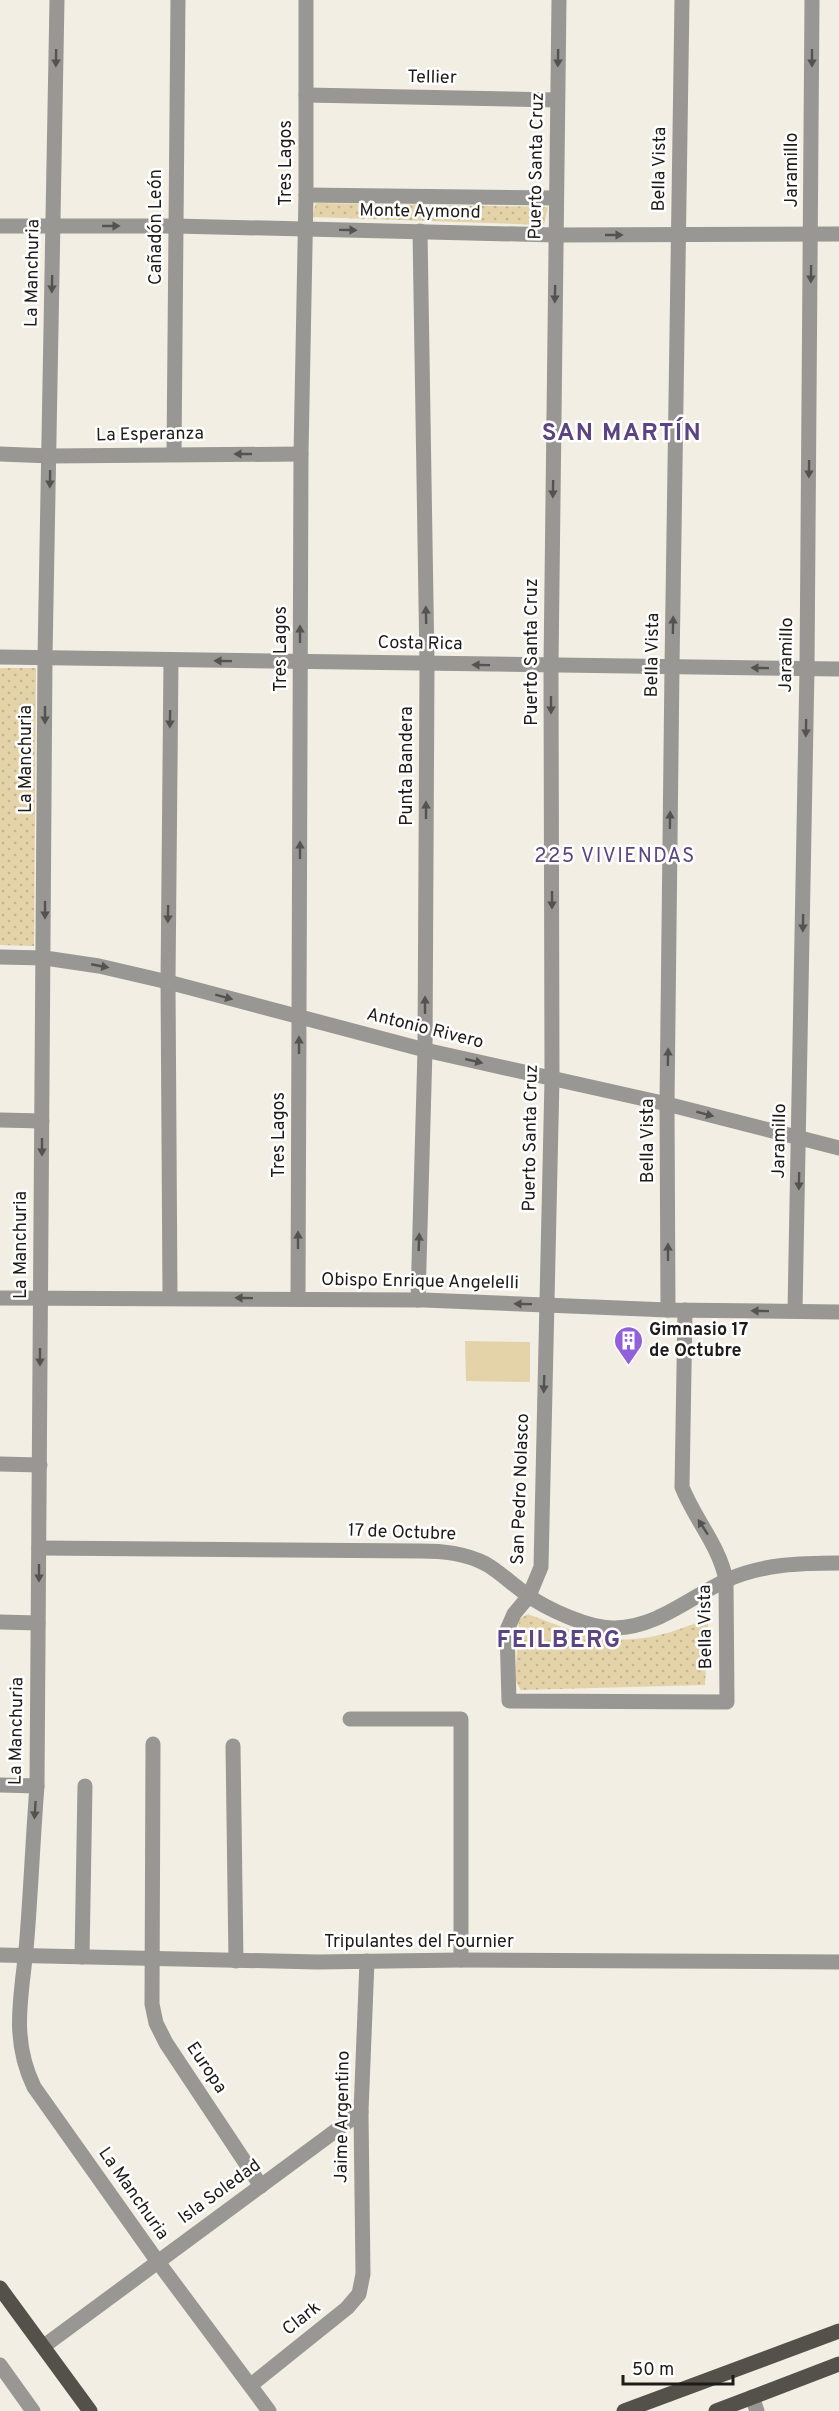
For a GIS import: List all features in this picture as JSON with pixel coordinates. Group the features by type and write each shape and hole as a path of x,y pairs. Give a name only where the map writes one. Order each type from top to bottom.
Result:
{"main road":[{"path":"0,2288 90,2411"},
{"path":"624,2411 839,2331"},
{"path":"716,2411 755,2404 839,2364"}],"street":[{"name":"La Manchuria","path":"57,0 51,456 45,657 45,958 37,1786 19,2044 24,2067 34,2087 158,2262 269,2411"},
{"name":"Cañadón León","path":"174,454 178,0"},
{"name":"Tres Lagos","path":"298,1299 301,454 306,195 306,0"},
{"name":"Puerto Santa Cruz","path":"547,1305 552,1079 551,666 559,0"},
{"name":"Bella Vista","path":"668,1310 667,1104 682,0"},
{"name":"Jaramillo","path":"795,1311 807,669 812,0"},
{"name":"Tellier","path":"306,95 557,100"},
{"path":"306,195 556,198"},
{"name":"Monte Aymond","path":"0,226 175,226 556,235 839,234"},
{"name":"Punta Bandera","path":"418,1300 425,1050 427,664 420,231"},
{"name":"La Esperanza","path":"0,454 51,456 301,454"},
{"name":"Costa Rica","path":"0,657 839,669"},
{"path":"170,1297 168,982 171,660"},
{"name":"Antonio Rivero","path":"0,957 45,958 99,966 425,1050 667,1104 839,1148"},
{"path":"0,1120 42,1121"},
{"name":"Obispo Enrique Angelelli","path":"0,1298 170,1297 418,1300 668,1310 839,1312"},
{"name":"San Pedro Nolasco","path":"509,1701 507,1630 514,1614 529,1596 541,1567 547,1305"},
{"name":"Bella Vista","path":"509,1701 727,1702 726,1580 723,1565 714,1543 689,1506 682,1487 685,1310"},
{"path":"0,1464 39,1465"},
{"name":"17 de Octubre","path":"39,1548 440,1551 462,1554 488,1565 529,1596 595,1626 614,1628 640,1625 726,1580 767,1567 839,1563"},
{"path":"0,1622 38,1623"},
{"path":"350,1719 461,1719 461,1960"},
{"name":"Europa","path":"153,1744 154,1960 152,2004 156,2023 166,2043 261,2186"},
{"path":"233,1746 236,1961"},
{"path":"0,1785 37,1786"},
{"path":"82,1957 85,1786"},
{"name":"Tripulantes del Fournier","path":"0,1955 236,1961 839,1962"},
{"name":"Jaime Argentino","path":"363,2274 361,2112 367,1961"},
{"name":"Isla Soledad","path":"44,2346 361,2112"},
{"name":"Clark","path":"251,2385 347,2308 359,2294 363,2274"},
{"path":"0,2365 33,2411"}],"shaded area":[{"path":"316,203 548,207 544,225 312,217"},
{"path":"0,668 36,668 34,946 0,945"},
{"path":"465,1341 530,1342 530,1382 466,1381"},
{"path":"528,1614 575,1631 615,1639 655,1636 703,1620 708,1624 705,1685 521,1690 515,1680 519,1619"}],"place":[{"name":"Gimnasio 17 de Octubre","path":"628,1366"}],"district":[{"name":"SAN MARTÍN","path":"622,434"},
{"name":"225 VIVIENDAS","path":"615,857"},
{"name":"FEILBERG","path":"559,1641"}]}
